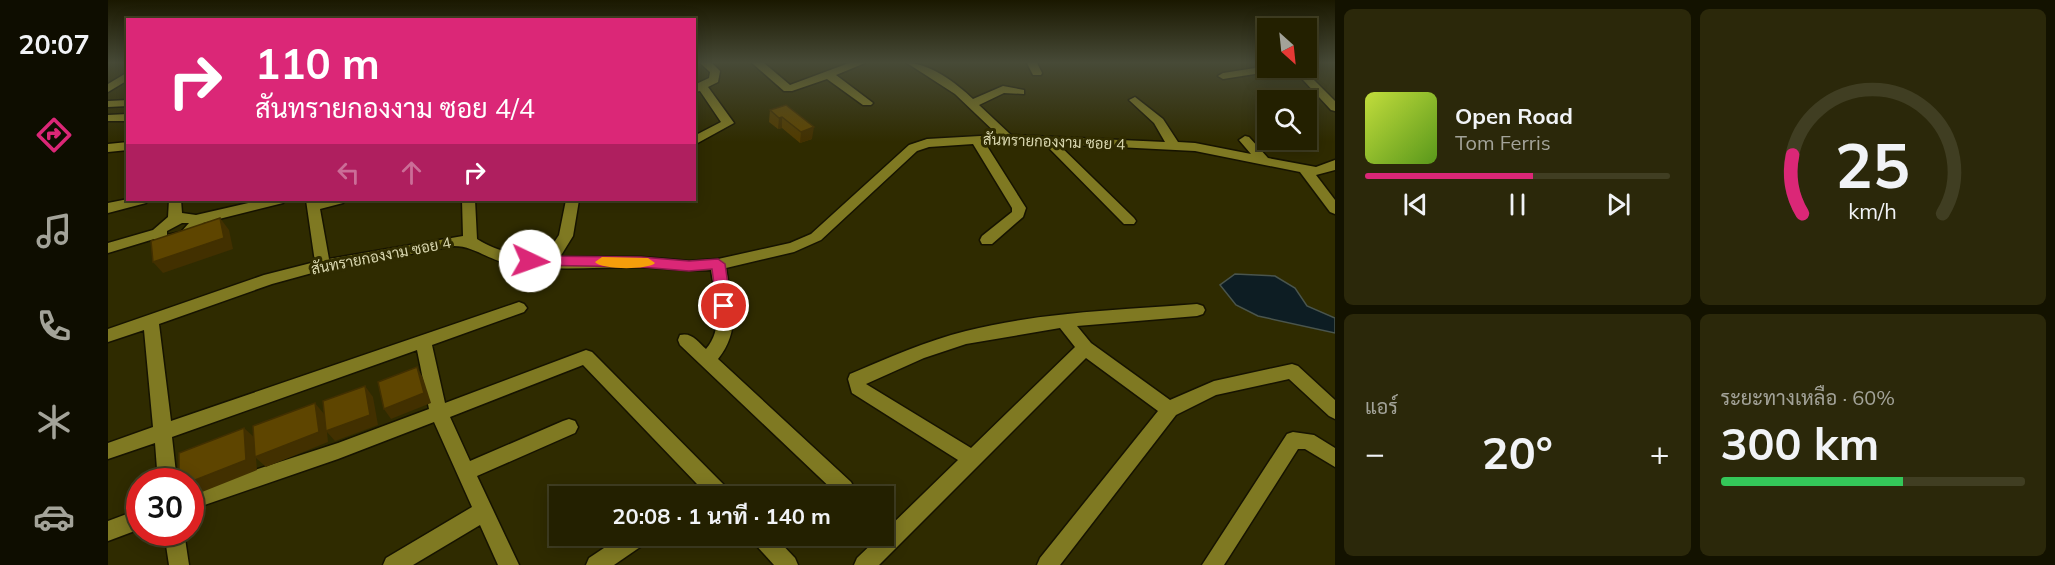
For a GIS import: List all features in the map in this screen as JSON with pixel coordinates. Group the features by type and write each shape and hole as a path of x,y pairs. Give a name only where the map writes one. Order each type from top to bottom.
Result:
{"street":[{"path":"696,140 728,123 700,89"},
{"path":"848,89 867,103"},
{"path":"955,89 1008,138"},
{"path":"971,104 1002,89"},
{"path":"1005,89 1020,92"},
{"path":"1317,89 1335,108"},
{"path":"1135,100 1159,121 1173,146"},
{"path":"108,104 126,103"},
{"path":"110,118 126,117"},
{"name":"สันทรายกองงาม ซอย 4","path":"108,336 269,279 454,241 470,241 491,254 510,259 549,262 641,262 689,266 718,264 772,253 794,247 816,237 913,148 941,140 1008,138 1173,146 1220,151 1305,170 1333,168"},
{"path":"976,139 1019,208 1018,214 987,240"},
{"path":"1046,139 1129,221"},
{"path":"1245,140 1264,161"},
{"path":"108,148 126,146"},
{"path":"1305,170 1335,209"},
{"path":"108,208 137,201"},
{"path":"175,201 175,220"},
{"path":"108,248 158,232 164,225 175,220 186,218 194,220 274,201"},
{"path":"324,266 313,203 330,201"},
{"path":"468,201 470,241"},
{"path":"549,262 566,236 571,204"},
{"path":"158,232 163,240 179,238 194,229 196,222 194,220"},
{"path":"707,360 722,342 726,318 718,264"},
{"path":"108,451 519,308"},
{"path":"971,458 858,388 856,379 926,350 980,334 1063,320 1197,310"},
{"path":"151,319 167,468"},
{"path":"1063,320 1084,348 1170,410"},
{"path":"686,340 842,486"},
{"path":"423,341 439,413 509,565"},
{"path":"864,565 1084,348"},
{"path":"204,496 338,451 586,357 702,486"},
{"path":"1047,565 1170,410 1205,389 1292,371 1335,411"},
{"path":"465,472 569,427"},
{"path":"1212,565 1293,440 1308,441 1335,458"},
{"path":"393,565 483,512"},
{"path":"108,531 126,524"},
{"path":"176,546 179,565"},
{"path":"596,565 624,546"},
{"path":"770,546 788,565"}],"shaded area":[{"path":"1235,274 1275,276 1295,288 1307,306 1335,318 1335,333 1258,316 1236,305 1220,285"}],"building":[{"path":"786,105 814,127 801,132 770,110"},
{"path":"220,218 224,238 153,262 151,241"},
{"path":"417,367 424,393 384,409 378,382"},
{"path":"365,386 370,415 326,431 323,401"},
{"path":"315,403 319,432 255,457 253,426"},
{"path":"244,428 246,460 204,476 204,468 179,468 179,453"}],"slow traffic":[{"path":"602,262 648,263"}],"route":[{"path":"530,261 641,262 689,266 718,264 724,306"}]}
